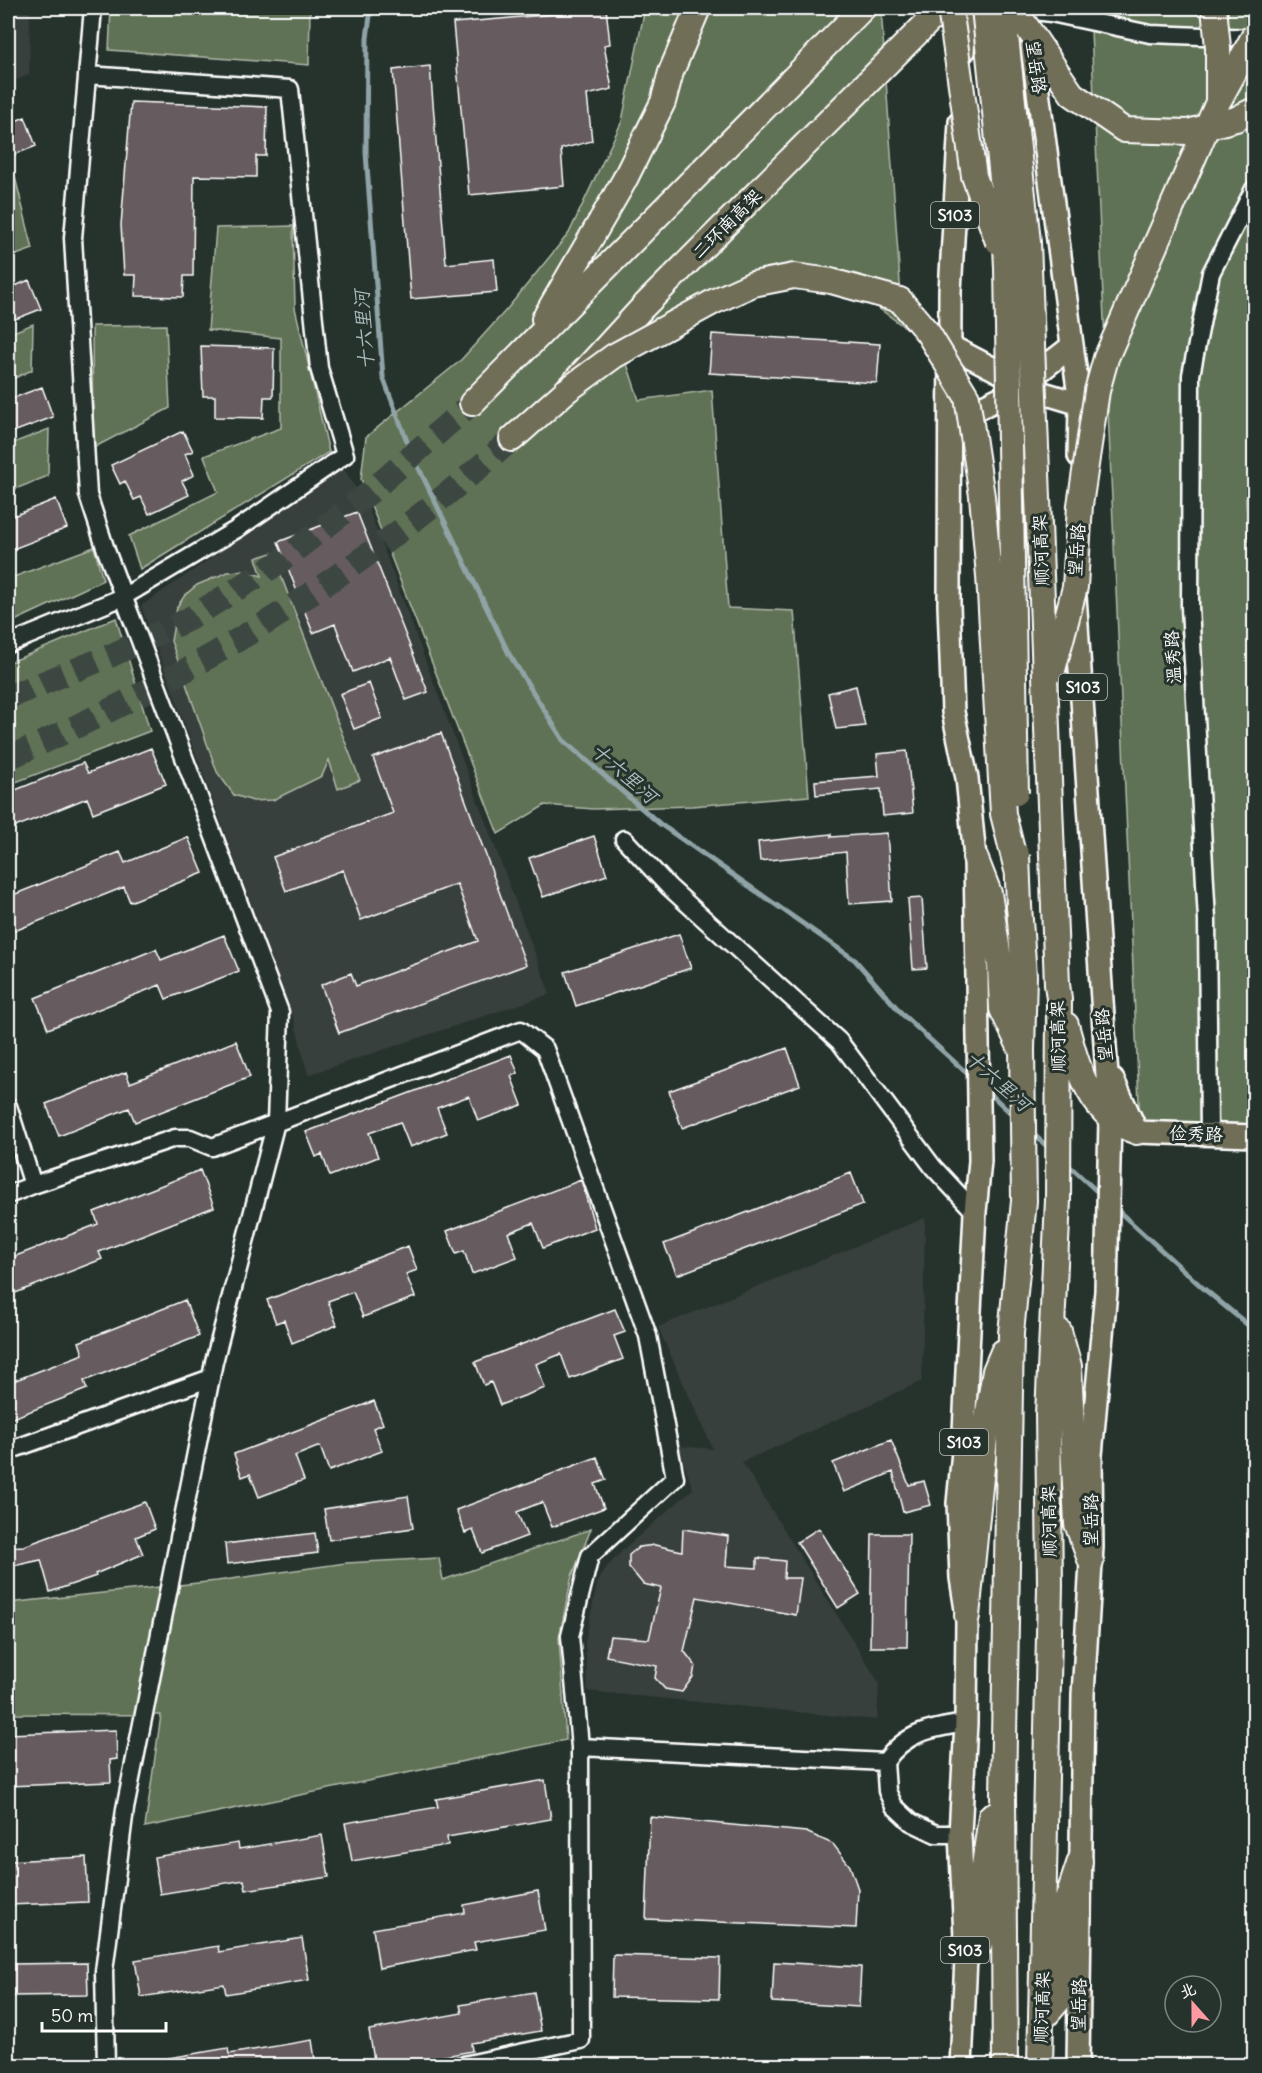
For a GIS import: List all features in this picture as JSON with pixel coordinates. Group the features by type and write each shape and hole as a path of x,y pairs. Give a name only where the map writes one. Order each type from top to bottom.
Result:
{"highway":[{"path":"532,342 574,262 624,181 663,102 671,72 698,8"},
{"path":"472,403 863,8"},
{"name":"二环南高架","path":"512,439 566,391 643,307 942,8"},
{"path":"950,8 974,176 1007,268"},
{"path":"917,33 955,8"},
{"name":"顺河高架","path":"984,8 1003,188 1007,268 1017,870 1024,976 1022,1056 1024,1201 1011,1333 1003,1796 1005,2066"},
{"name":"顺河高架","path":"1003,8 1028,242 1058,992 1058,1200 1048,1414 1050,1586 1040,2066"},
{"path":"1022,8 1072,94 1125,130 1188,132 1236,120 1254,110"},
{"path":"1214,8 1218,46 1218,102"},
{"path":"1047,696 1075,587 1080,505 1097,391 1106,358 1218,102 1254,37"},
{"path":"566,391 614,356 715,301 753,284 794,276 831,281 900,300 928,333 967,398 982,496 990,576 1003,814 1017,870"},
{"path":"975,857 989,892 1000,965 1002,1009 1022,1056"},
{"path":"1058,992 1085,1087 1110,1120 1121,1127 1137,1132"},
{"path":"1054,1314 1069,1366 1077,1524 1091,1562"},
{"path":"967,1616 987,1418 995,1371 1011,1333"},
{"path":"966,1958 980,1944 984,1866 991,1814 1003,1796"},
{"path":"1041,2021 1059,2000 1066,1903 1080,1861"}],"main road":[{"name":"S103","path":"961,2066 966,1958 960,1834 966,1724 967,1616 961,1578 958,1503 980,1161 980,1038 975,857 967,778 953,712 949,605 950,291 966,8"},
{"name":"望岳路","path":"1022,8 1080,404 1079,566 1074,588 1097,896 1098,969 1110,1120 1106,1291 1091,1455 1091,1562 1083,1694 1078,2066"},
{"path":"950,346 1017,381 1027,381 1072,346"},
{"path":"951,422 1020,388 1030,388 1080,404"},
{"path":"1106,1066 1137,1132 1119,1150 1110,1178"},
{"name":"俭秀路","path":"1137,1132 1254,1136"}],"street":[{"path":"93,8 73,238 88,495 123,597 280,1012 276,1122 211,1378 125,1809 104,1971 106,2066"},
{"path":"1022,8 1150,34 1254,37"},
{"path":"8,644 123,597 237,529 345,455 319,368 290,89 87,75"},
{"name":"温秀路","path":"1209,1134 1207,920 1190,606 1191,375 1211,273 1254,189"},
{"path":"624,839 669,887 839,1041 933,1167 975,1212"},
{"path":"8,1195 176,1138 190,1138 212,1147 521,1030 545,1049 648,1336 675,1478 590,1556 570,1636 580,1747 581,2040 459,2066"},
{"path":"8,1106 33,1185"},
{"path":"8,1451 211,1378"},
{"path":"960,1834 936,1834 911,1822 894,1806 887,1791 885,1762 897,1745 921,1733 966,1724"},
{"path":"580,1747 885,1762"}],"shaded area":[{"path":"8,8 30,8 29,75 8,83"},
{"path":"343,468 368,507 550,994 308,1075 294,1019 141,606"},
{"path":"925,1218 922,1381 742,1462 879,1683 877,1720 588,1691 585,1642 597,1584 606,1568 626,1547 693,1489 678,1446 713,1449 658,1327"}],"green space":[{"path":"111,8 310,8 309,65 109,50"},
{"path":"645,8 881,8 903,326 859,294 794,286 700,304 626,361 639,400 712,390 728,608 794,611 809,796 692,806 593,809 545,805 498,834 361,479 366,437 460,361 507,309 569,233 622,121"},
{"path":"1090,8 1254,8 1254,483 1246,499 1254,624 1254,1126 1140,1125"},
{"path":"15,177 33,249 8,258 8,180"},
{"path":"293,226 295,308 329,452 140,569 129,536 218,492 204,456 281,428 281,338 208,330 216,228"},
{"path":"33,324 32,370 8,381 8,334"},
{"path":"166,325 170,408 93,448 92,326"},
{"path":"49,429 48,476 8,492 8,445"},
{"path":"94,547 103,580 8,624 8,579"},
{"path":"272,553 360,780 338,789 329,760 322,776 273,800 253,801 234,795 217,772 171,641 177,607 185,595 197,585 228,572 243,571 262,576 256,558"},
{"path":"116,618 150,731 8,785 8,663"},
{"path":"591,1529 572,1576 559,1638 566,1740 145,1827 161,1715 8,1714 8,1603 217,1581 346,1563 439,1558 443,1580"}],"building":[{"path":"567,8 606,8 610,44 604,45 612,89 587,95 592,141 561,149 564,186 469,195 453,23 567,13"},
{"path":"430,66 446,264 494,259 497,292 411,299 393,70"},
{"path":"131,102 267,107 266,156 256,156 256,177 194,176 193,276 184,276 183,297 135,296 136,275 124,275 121,225"},
{"path":"25,117 36,146 8,157 8,124"},
{"path":"29,280 41,309 8,322 8,289"},
{"path":"712,334 880,344 877,383 709,373"},
{"path":"201,346 274,348 273,397 264,397 263,418 215,417 215,396 203,396"},
{"path":"42,387 53,417 8,434 8,400"},
{"path":"183,431 193,451 185,454 194,475 182,481 189,495 149,514 141,497 134,500 125,481 120,484 111,465"},
{"path":"56,499 67,528 8,551 8,518"},
{"path":"357,512 428,692 406,700 390,657 353,672 335,624 313,633 278,542"},
{"path":"369,683 382,718 354,729 340,694"},
{"path":"856,686 865,726 836,729 828,693"},
{"path":"441,733 526,965 339,1033 321,985 351,973 356,986 478,941 457,884 361,920 343,870 286,891 273,857 393,813 373,758"},
{"path":"151,748 166,784 93,813 87,798 8,830 8,793 83,763 88,773"},
{"path":"907,751 913,813 883,816 881,789 816,795 815,781 879,776 877,754"},
{"path":"887,833 892,901 849,904 846,852 760,861 758,842 831,834 831,837"},
{"path":"594,836 607,875 543,897 529,858"},
{"path":"188,837 203,873 130,902 124,887 12,932 8,922 8,897 120,852 125,863"},
{"path":"922,898 927,968 913,969 908,899"},
{"path":"679,934 691,968 576,1006 565,972"},
{"path":"224,935 239,971 166,999 160,985 48,1029 35,998 156,949 161,960"},
{"path":"236,1041 250,1077 135,1122 129,1108 59,1136 46,1104 126,1072 130,1083"},
{"path":"787,1048 800,1085 682,1128 669,1091"},
{"path":"511,1055 518,1073 511,1076 522,1105 478,1121 469,1096 437,1108 447,1133 410,1147 400,1122 369,1133 378,1157 330,1176 322,1154 316,1157 306,1132"},
{"path":"200,1170 214,1207 99,1252 102,1259 8,1296 8,1259 98,1224 94,1212"},
{"path":"851,1173 863,1204 677,1275 664,1244"},
{"path":"581,1180 595,1228 543,1248 533,1223 508,1233 517,1257 472,1274 464,1251 456,1254 447,1231"},
{"path":"408,1246 417,1270 406,1274 415,1297 363,1317 353,1292 328,1301 337,1325 292,1343 284,1320 276,1323 267,1300"},
{"path":"185,1300 199,1336 84,1381 87,1389 8,1420 8,1383 83,1354 79,1342"},
{"path":"615,1309 625,1332 614,1336 623,1359 570,1379 561,1354 536,1364 545,1388 500,1405 491,1382 484,1385 475,1362"},
{"path":"374,1401 383,1424 373,1428 382,1451 329,1471 320,1446 295,1456 304,1480 259,1497 250,1474 242,1477 234,1454"},
{"path":"891,1440 909,1485 924,1481 931,1505 903,1512 893,1472 844,1492 833,1463"},
{"path":"597,1457 606,1480 595,1484 604,1508 552,1527 542,1502 517,1512 527,1536 482,1553 473,1530 465,1533 456,1510"},
{"path":"408,1496 413,1528 329,1540 324,1509"},
{"path":"145,1502 155,1529 136,1537 143,1554 95,1574 96,1576 50,1592 41,1560 8,1567 8,1547 24,1546"},
{"path":"819,1528 860,1594 838,1608 797,1542"},
{"path":"683,1529 728,1536 726,1566 757,1568 757,1558 785,1561 784,1578 801,1578 796,1615 697,1597 684,1651 695,1665 693,1677 682,1692 665,1689 655,1678 657,1666 606,1656 610,1636 649,1639 661,1588 643,1584 629,1567 629,1555 639,1547 655,1545 682,1551"},
{"path":"315,1533 318,1553 227,1564 225,1544"},
{"path":"872,1534 909,1534 907,1647 870,1647"},
{"path":"116,1730 117,1759 110,1760 111,1782 8,1786 8,1734"},
{"path":"545,1780 551,1819 447,1837 448,1845 352,1861 345,1823 438,1807 436,1799"},
{"path":"650,1817 806,1832 833,1844 850,1866 858,1889 856,1928 646,1919"},
{"path":"322,1835 329,1877 246,1890 244,1880 160,1894 154,1857 238,1843 239,1849"},
{"path":"86,1857 88,1902 8,1905 8,1861"},
{"path":"538,1891 545,1930 474,1942 476,1950 379,1968 373,1929 465,1913 464,1905"},
{"path":"302,1938 309,1980 226,1994 224,1984 141,1997 135,1960 218,1946 219,1952"},
{"path":"613,1955 720,1958 719,1999 612,1997"},
{"path":"774,1962 861,1967 859,2007 772,2002"},
{"path":"87,1963 88,1995 8,1996 8,1964"},
{"path":"534,1992 541,2031 471,2043 472,2051 393,2066 375,2066 369,2030 462,2013 460,2005"},
{"path":"312,2040 316,2066 169,2066 168,2058 228,2048 229,2054"}],"waterway":[{"name":"十六里河","path":"371,8 367,38 366,153 383,377 411,452 509,654 563,740 660,824 855,960 903,1015 971,1077"},
{"name":"十六里河","path":"985,1089 1016,1118"},
{"name":"十六里河","path":"1031,1132 1051,1150"},
{"name":"十六里河","path":"1065,1162 1102,1196"},
{"name":"十六里河","path":"1114,1207 1203,1288 1254,1330"}],"tunnel":[{"path":"8,697 112,655 189,619 277,564 369,493 472,403"},
{"path":"8,758 144,692 272,619 394,535 454,489 512,439"}]}
